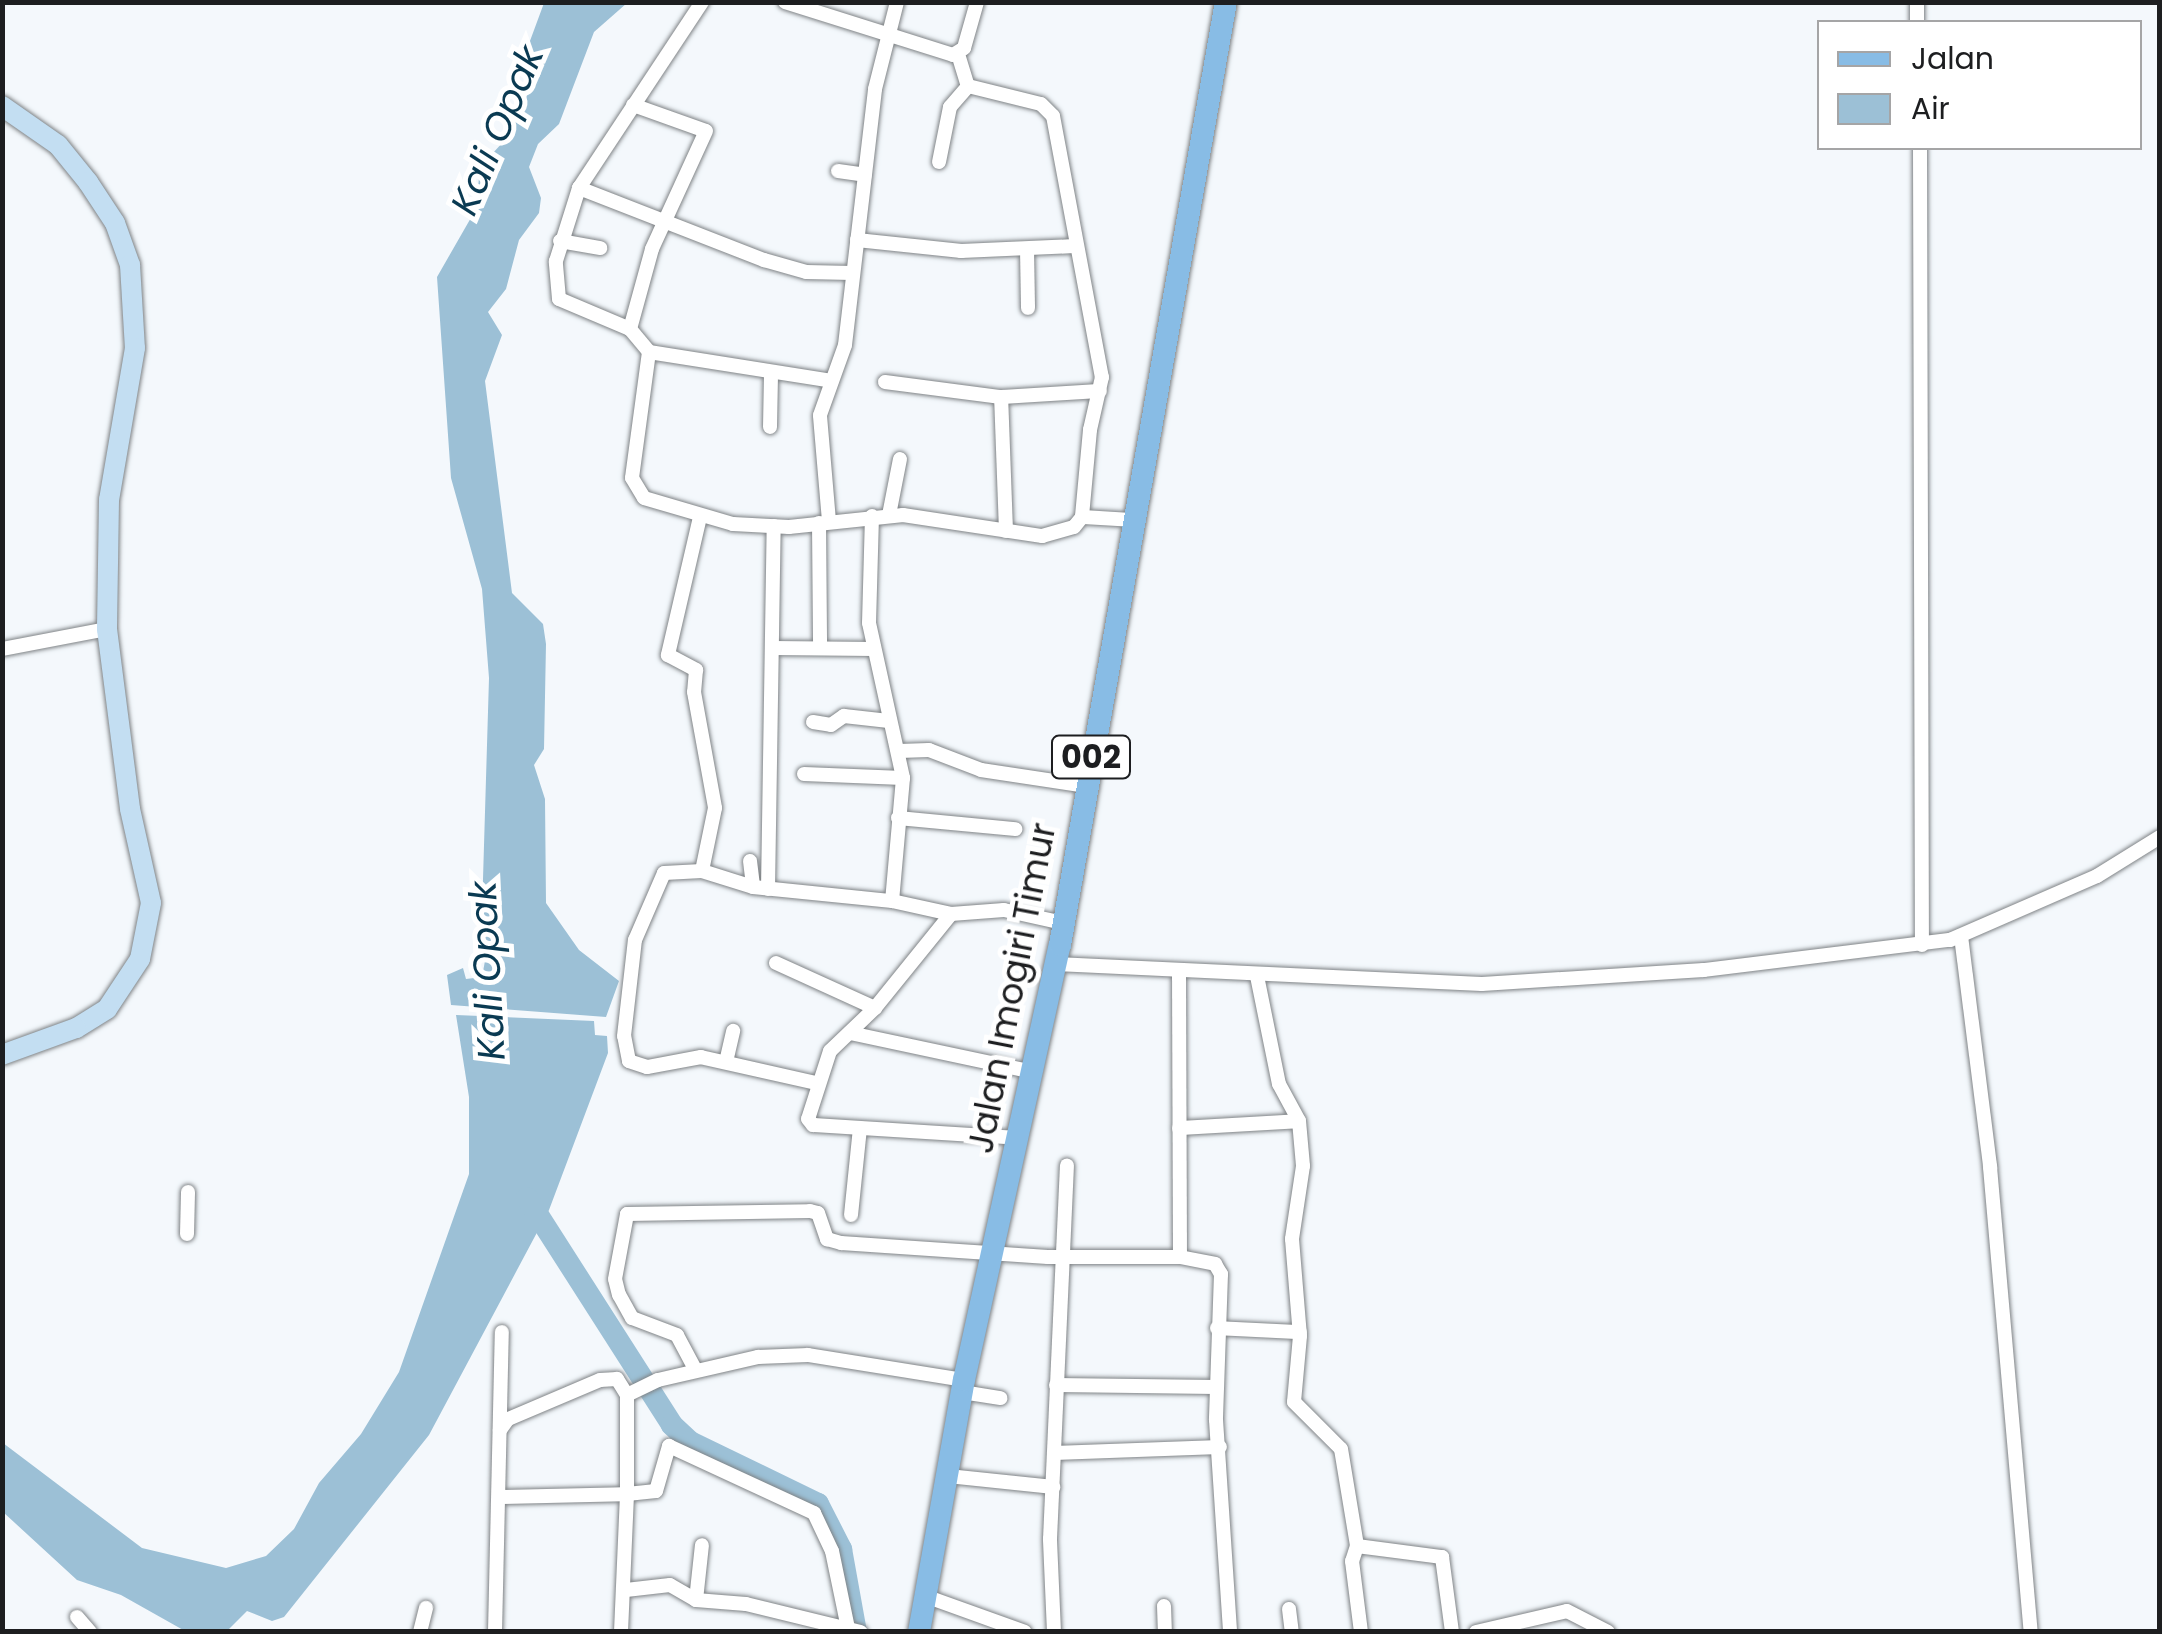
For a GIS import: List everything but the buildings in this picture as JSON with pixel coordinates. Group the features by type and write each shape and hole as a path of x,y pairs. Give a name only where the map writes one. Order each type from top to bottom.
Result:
{"main road":[{"name":"Jalan Imogiri Timur","path":"919,1632 963,1386 996,1254 1056,964 1226,2"}],"street":[{"path":"702,2 580,188 560,241 559,299 630,330 649,352 832,381"},
{"path":"785,2 958,54"},
{"path":"820,647 824,522 819,428 845,345 866,174 888,32 897,2"},
{"path":"968,86 958,54 978,2"},
{"path":"939,162 950,107 968,86"},
{"path":"968,86 1050,108 1100,391 1082,517"},
{"path":"630,330 662,224 706,131 632,105"},
{"path":"2,106 58,146 88,182 115,222 130,264 135,348 108,500 107,629 130,809 151,904 140,959 95,1020 2,1055"},
{"path":"1920,150 1922,945"},
{"path":"838,171 866,174"},
{"path":"580,188 662,224 806,272 852,273"},
{"path":"857,240 961,251 1074,246"},
{"path":"560,241 600,248"},
{"path":"1026,250 1028,308"},
{"path":"649,352 632,478 644,498 700,517 774,526 889,515 1060,534 1082,517 1132,520"},
{"path":"770,427 771,374"},
{"path":"886,382 1001,397 1100,391"},
{"path":"1001,397 1006,531"},
{"path":"889,515 900,460"},
{"path":"872,516 868,598 874,649 903,778 892,900"},
{"path":"700,517 668,655 696,670 694,692 715,808 702,871"},
{"path":"761,888 773,648 774,526"},
{"path":"2,649 107,629"},
{"path":"773,648 874,649"},
{"path":"812,722 831,725 844,716 888,722"},
{"path":"899,751 930,750 981,770 1087,786"},
{"path":"804,774 903,778"},
{"path":"898,818 1015,829"},
{"path":"1056,964 1257,976 1538,984 1922,945 1960,936 2120,865 2160,837"},
{"path":"750,861 761,888"},
{"path":"816,1083 688,1056 636,1066 624,1036 635,940 664,874 702,871 761,888 892,900 951,914 1004,910 1063,923"},
{"path":"951,914 875,1008 830,1051 816,1083 809,1123 1019,1138"},
{"path":"1960,936 1990,1167 2031,1632"},
{"path":"776,963 875,1008"},
{"path":"1179,971 1180,1256"},
{"path":"1257,976 1279,1084 1298,1122 1302,1199 1294,1210 1292,1239 1300,1332 1294,1402 1341,1448 1357,1546 1352,1560 1361,1632"},
{"path":"726,1062 733,1031"},
{"path":"850,1033 1034,1072"},
{"path":"1180,1128 1298,1122"},
{"path":"852,1215 860,1128"},
{"path":"1054,1632 1049,1589 1067,1165"},
{"path":"187,1234 188,1192"},
{"path":"696,1369 676,1335 632,1318 619,1294 615,1279 627,1214 810,1211 834,1242 1061,1257 1180,1256 1218,1266 1216,1387 1230,1632"},
{"path":"1216,1328 1300,1332"},
{"path":"496,1632 502,1332"},
{"path":"631,1393 696,1369 808,1355 963,1386 1002,1398"},
{"path":"500,1430 508,1419 600,1380 617,1378 631,1393 626,1590 621,1632"},
{"path":"1056,1385 1216,1387"},
{"path":"499,1497 656,1490 669,1446 814,1513 832,1551 855,1630 746,1604 696,1600 670,1585 626,1590"},
{"path":"1054,1454 1220,1447"},
{"path":"948,1476 1053,1487"},
{"path":"696,1600 702,1545"},
{"path":"1357,1546 1438,1553 1452,1632"},
{"path":"925,1596 1025,1632"},
{"path":"1164,1606 1165,1632"},
{"path":"420,1632 426,1608"},
{"path":"1289,1609 1292,1632"},
{"path":"1476,1632 1567,1611 1608,1632"},
{"path":"77,1618 90,1632"}],"water":[{"name":"Kali Opak","path":"544,3 627,3 594,32 559,124 538,144 529,167 541,198 539,213 519,240 506,289 488,312 502,335 485,381 512,593 543,624 546,644 544,749 534,765 545,799 546,903 579,950 619,981 606,1017 451,1005 447,975 463,968 466,979 482,977 487,950 482,912 489,678 482,589 451,478 437,277 476,209 480,167 504,141 541,68 542,56 527,49"},
{"path":"456,1015 594,1021 595,1035 607,1036 608,1053 549,1210 429,1435 284,1617 272,1621 247,1611 227,1631 185,1631 121,1595 77,1580 3,1512 3,1443 142,1548 226,1568 266,1556 294,1529 319,1483 361,1434 399,1372 469,1174 469,1097"}],"waterway":[{"path":"527,1198 672,1425 690,1442 818,1504 841,1549 856,1632"}]}
